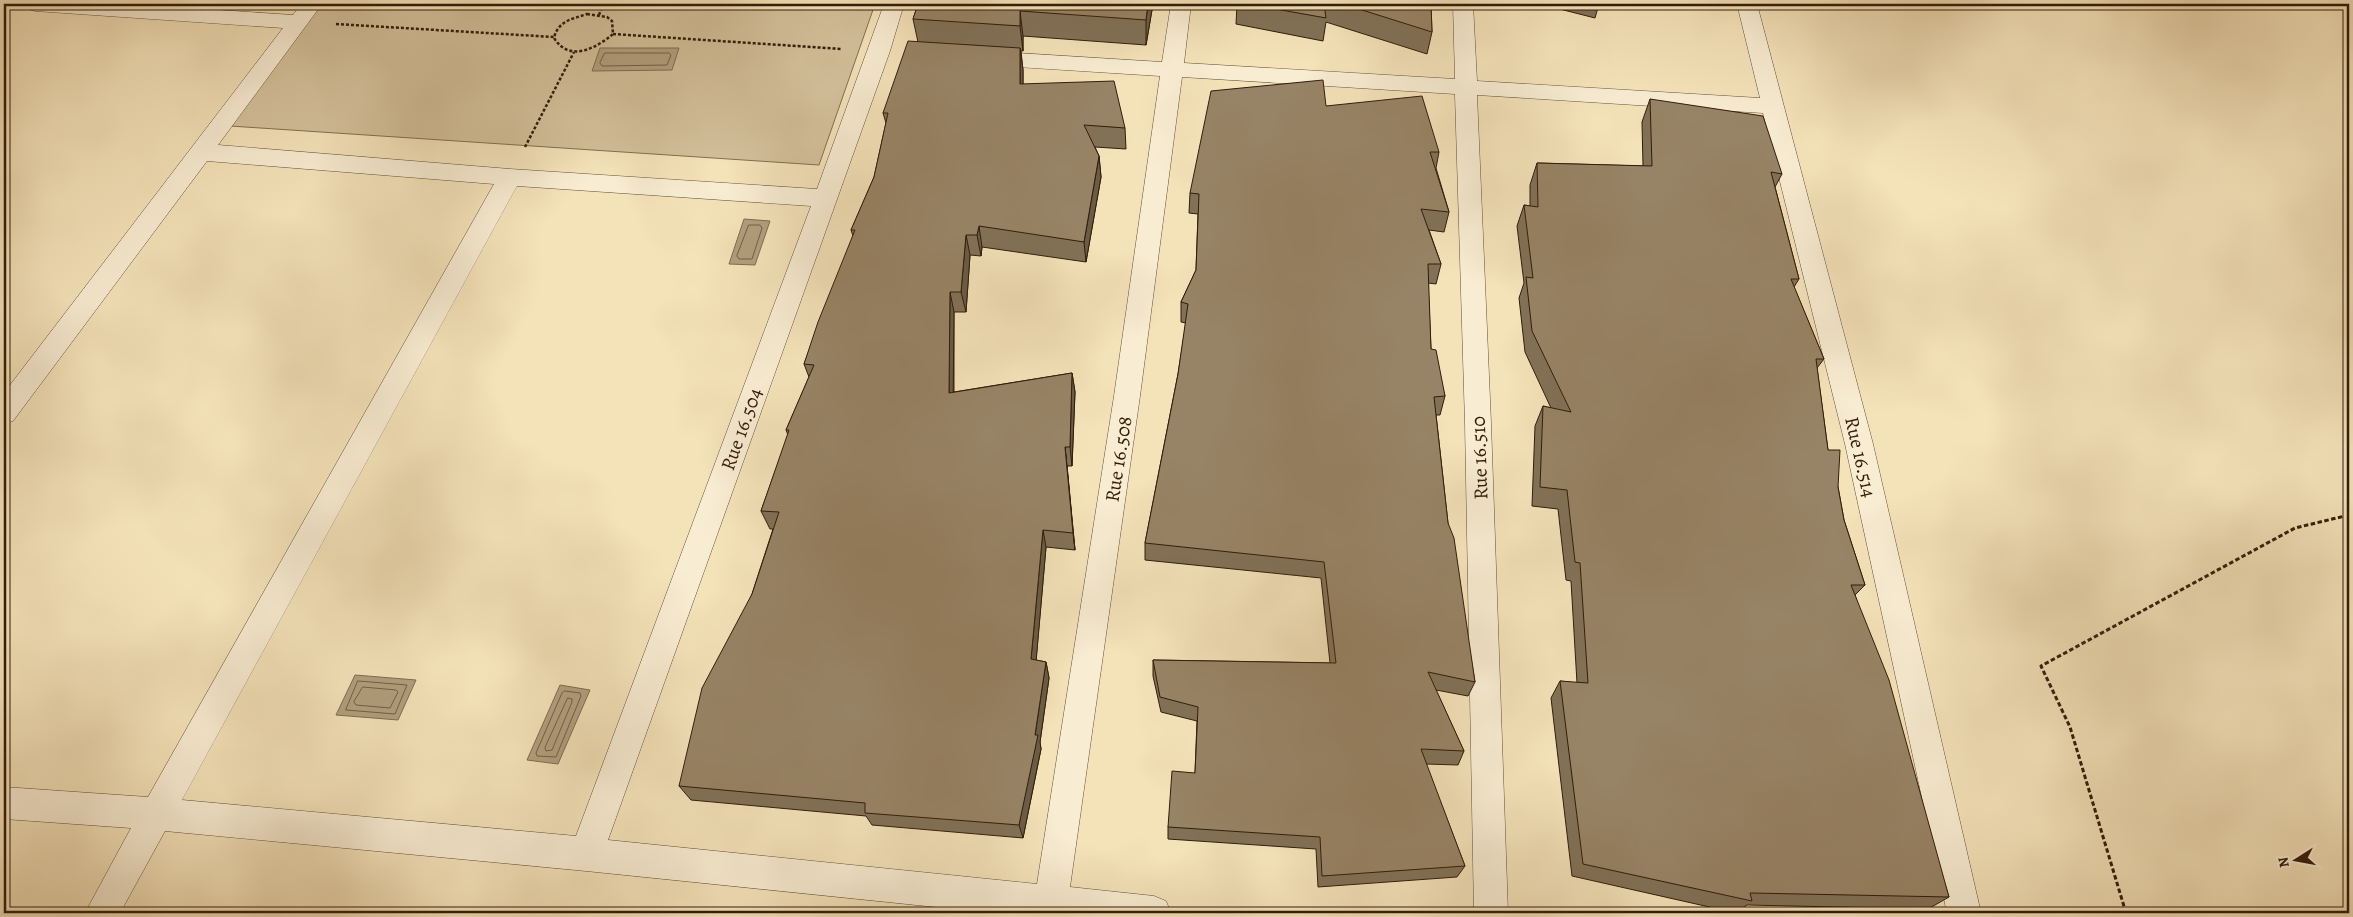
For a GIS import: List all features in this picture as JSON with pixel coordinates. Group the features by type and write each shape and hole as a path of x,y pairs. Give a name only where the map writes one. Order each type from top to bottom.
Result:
{"street":[{"path":"35,4 305,13"},
{"name":"Rue 16.504","path":"586,854 824,198 889,52 894,4"},
{"name":"Rue 16.508","path":"1050,908 1127,396 1181,4"},
{"name":"Rue 16.510","path":"1463,4 1492,913"},
{"name":"Rue 16.514","path":"1747,4 1859,444 1964,913"},
{"path":"4,413 305,13"},
{"path":"967,57 1171,71 1773,106"},
{"path":"199,152 510,177 824,198"},
{"path":"102,913 510,177"},
{"path":"4,803 157,814 586,854 1050,908 1154,913"}],"path":[{"path":"599,14 604,4"},
{"path":"305,13 554,37"},
{"path":"613,34 612,22 607,17 599,14 587,14 567,20 556,30 554,37 556,44 561,49 574,52 599,47 613,34 889,52"},
{"path":"510,177 574,52"},
{"path":"2126,913 2070,727 2041,666 2295,528 2349,515"}],"shaded area":[{"path":"320,4 875,4 819,165 230,126"}],"water":[{"path":"600,48 679,48 672,70 592,71"},
{"path":"744,219 770,221 755,265 729,264"},
{"path":"355,675 416,680 398,720 336,715"},
{"path":"560,685 590,690 558,764 527,760"}],"building":[{"path":"918,4 1148,4 1146,20 1020,11 1020,26 913,19"},
{"path":"1248,4 1324,4 1326,18"},
{"path":"1343,4 1431,4 1432,32"},
{"path":"908,41 1020,48 1020,84 1114,81 1125,128 1084,125 1099,156 1084,242 979,226 977,235 966,235 961,292 950,292 949,393 1072,373 1070,447 1065,447 1073,533 1043,530 1031,659 1046,662 1035,735 1038,735 1019,825 865,813 865,803 679,786 702,688 752,594 779,512 761,511 789,430 786,430 814,365 804,364 818,322 855,230 851,230 874,177 888,113 883,113"},
{"path":"1323,80 1326,106 1422,96 1439,152 1430,152 1449,212 1421,209 1441,264 1428,264 1431,349 1436,350 1445,396 1434,397 1448,523 1454,538 1475,682 1428,672 1464,751 1421,749 1465,866 1322,876 1320,837 1168,827 1172,771 1195,773 1198,707 1160,697 1153,660 1336,663 1324,562 1145,543 1178,374 1188,304 1181,302 1196,270 1199,194 1190,193 1211,91"},
{"path":"1650,99 1763,116 1782,174 1771,172 1799,279 1791,279 1824,359 1816,359 1828,450 1840,450 1838,487 1844,520 1865,585 1851,585 1889,680 1949,897 1750,893 1752,901 1583,864 1560,681 1588,683 1580,563 1575,562 1567,490 1540,487 1543,406 1571,412 1532,331 1526,277 1533,278 1524,205 1538,207 1537,163 1652,166"}]}
